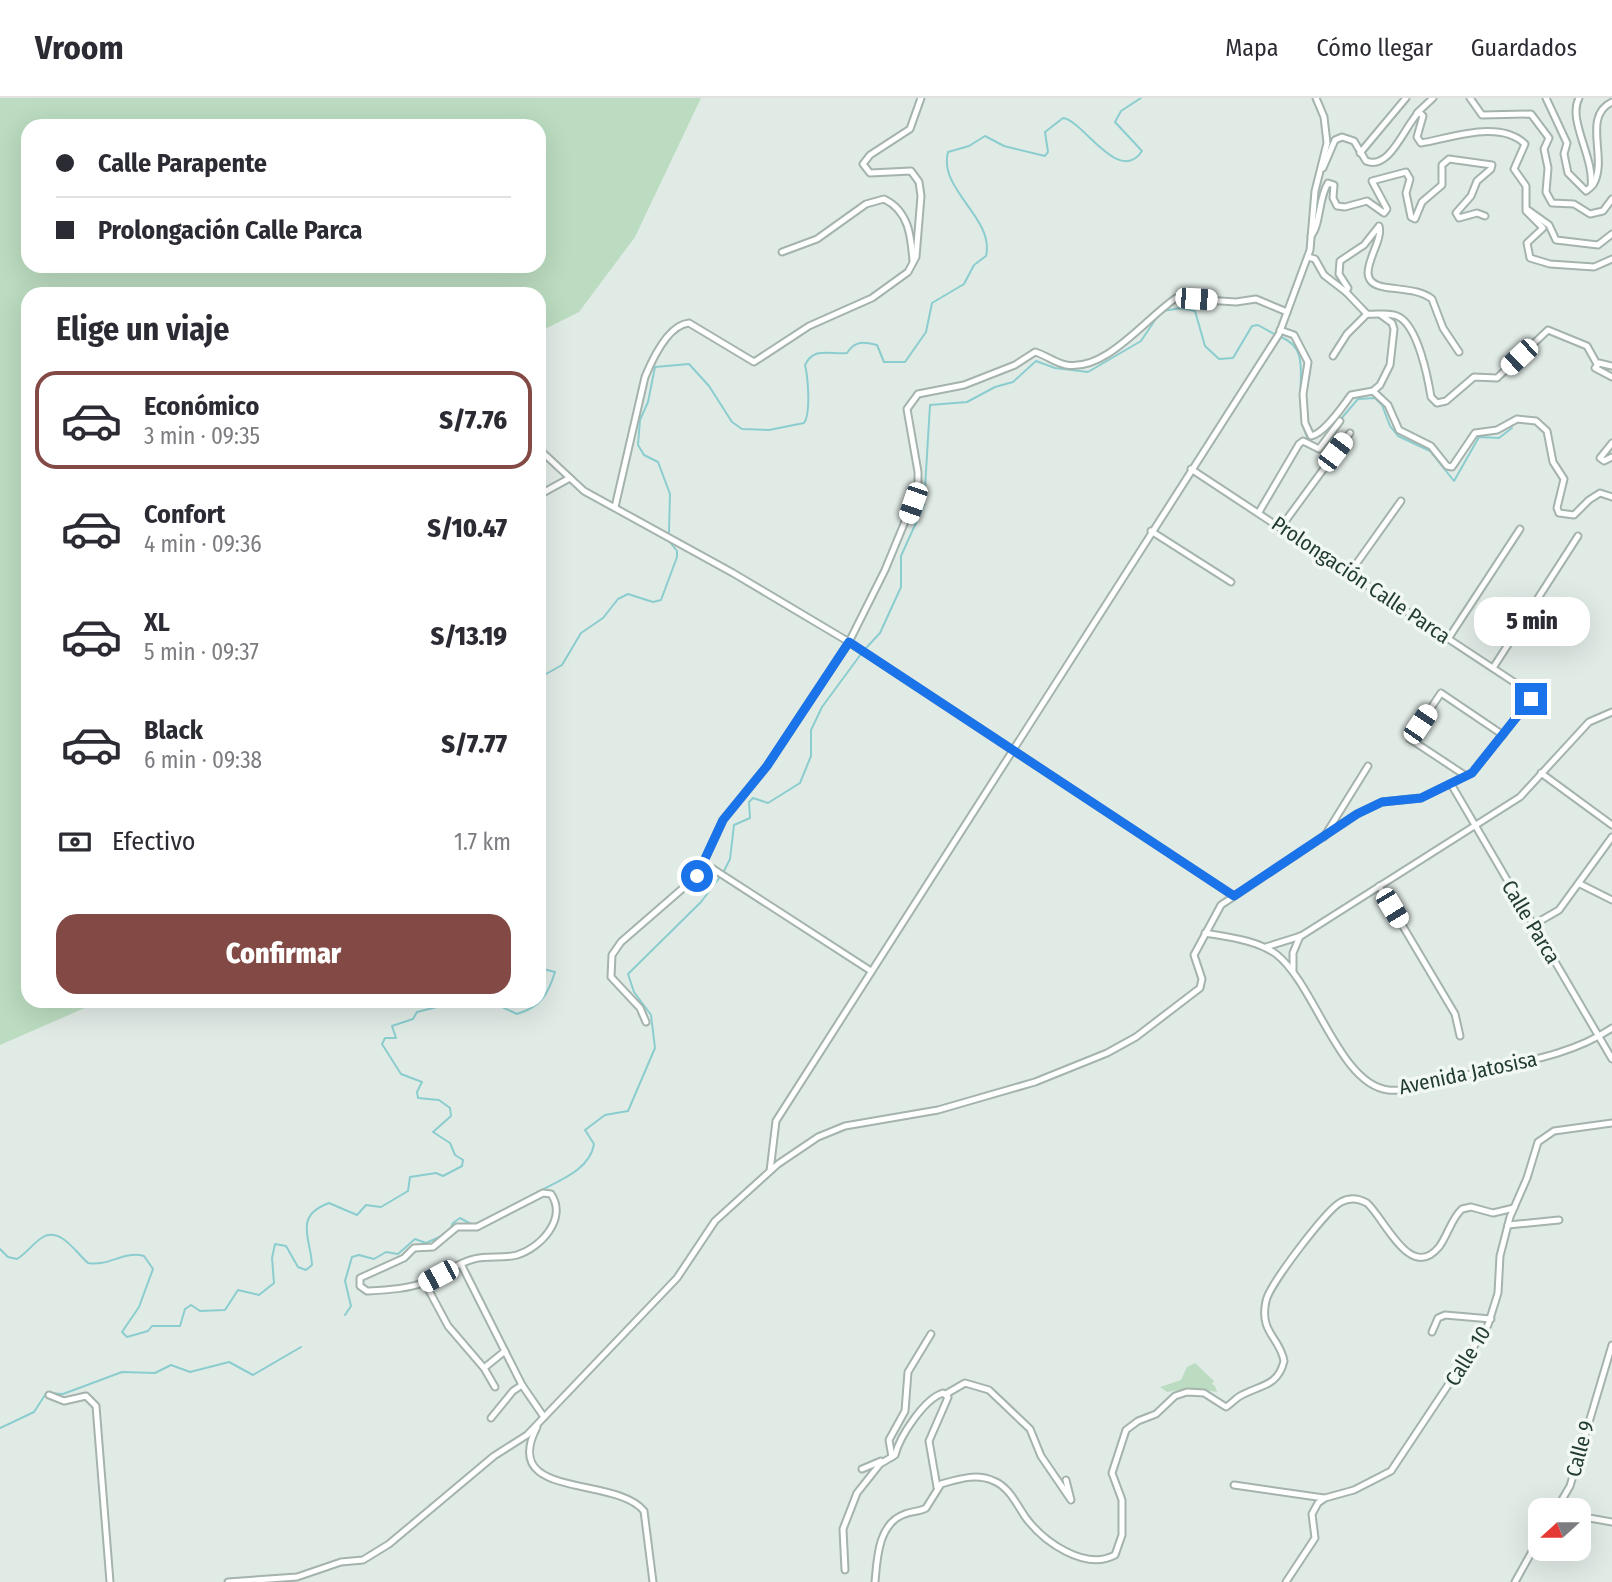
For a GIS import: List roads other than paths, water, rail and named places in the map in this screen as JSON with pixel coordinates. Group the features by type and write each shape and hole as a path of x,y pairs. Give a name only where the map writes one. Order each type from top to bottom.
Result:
{"street":[{"path":"615,507 645,377 652,360 677,327 689,323 754,362 809,326 872,298 908,272 913,264 919,233 919,181 911,171 870,173 863,164 870,155 910,130 921,98"},
{"path":"228,1582 290,1578 371,1556 494,1456 520,1441 677,1278 715,1221 770,1171 776,1121 1280,330 1308,257 1318,176 1328,135 1316,98"},
{"path":"1360,153 1406,98"},
{"path":"1318,176 1339,138 1352,139 1366,162 1373,164 1388,156 1417,113 1433,98"},
{"path":"1470,98 1482,115 1531,114 1546,131 1549,138 1544,149 1548,168 1546,192 1552,203 1574,204 1588,214 1603,211 1612,200"},
{"path":"1546,98 1567,143 1564,155 1568,174 1584,190 1591,187 1600,162 1596,123 1602,110 1612,102"},
{"path":"1579,98 1575,111 1588,152 1591,187"},
{"path":"1417,113 1423,116 1417,137 1421,143 1452,134 1497,131 1523,141 1526,147 1514,169 1526,186 1525,208 1542,226 1542,231 1531,237 1526,246 1528,256 1534,261 1594,267 1612,259"},
{"path":"1311,236 1316,229 1322,194 1328,183 1334,185 1333,200 1339,207 1367,201 1384,213 1387,209 1372,181 1406,172 1410,178 1406,197 1414,219 1422,202 1442,184 1442,165 1449,159 1492,165 1491,170 1475,183 1471,196 1456,214 1460,218 1477,213 1485,216"},
{"path":"782,252 817,239 866,204 884,199 895,206 907,223 912,238 913,264"},
{"path":"1525,208 1547,222 1556,240 1598,245 1612,234"},
{"path":"1346,292 1347,286 1339,274 1340,261 1364,245 1379,226 1381,234 1368,264 1370,278 1379,286 1404,289 1432,299 1443,328 1459,352"},
{"path":"1308,257 1315,259 1324,275 1346,292 1367,314 1394,315 1406,323 1426,370 1431,397 1437,403 1446,401 1471,378 1497,378 1546,330 1555,330 1587,346 1597,364 1597,370 1612,377"},
{"path":"646,1022 640,1008 611,977 612,955 621,942 691,882 704,863 723,820 767,766 849,642 886,570 918,490 918,472 907,409 918,394 964,385 1015,365 1035,352 1064,365 1082,364 1096,359 1120,345 1175,298 1236,302 1256,299 1287,312"},
{"path":"1333,356 1347,334 1367,314"},
{"path":"1373,391 1380,385 1390,365 1393,326 1381,315"},
{"path":"1280,330 1294,335 1307,358 1303,394 1305,423 1311,436 1318,435 1351,395 1361,391 1373,391 1386,401 1402,432 1431,446 1450,467 1455,466 1475,433 1496,430 1514,419 1536,421 1547,431 1553,462 1564,478 1557,508 1559,513 1574,515 1588,500 1600,493 1612,497"},
{"path":"1597,364 1612,366"},
{"path":"1259,512 1299,444 1303,441 1319,449 1340,421"},
{"path":"1281,527 1350,433"},
{"path":"1612,443 1600,458 1604,461 1612,457"},
{"path":"546,455 568,479 584,491 849,642 1234,896"},
{"name":"Prolongación Calle Parca","path":"770,1171 796,1151 833,1130 957,1106 1035,1082 1107,1054 1158,1022 1200,988 1202,979 1194,955 1217,908 1382,802 1415,800 1480,767 1531,695 1191,469"},
{"path":"546,491 568,479"},
{"path":"1349,574 1401,501"},
{"path":"1448,639 1520,528"},
{"path":"1151,531 1231,582"},
{"path":"1493,668 1578,536"},
{"path":"1466,776 1410,740 1441,693 1503,735"},
{"path":"1264,948 1301,936 1520,797 1588,722 1612,712"},
{"path":"1324,837 1368,766"},
{"path":"1541,773 1612,825"},
{"name":"Calle Parca","path":"1451,784 1612,1059"},
{"path":"1533,925 1559,910 1612,837"},
{"path":"704,863 871,971"},
{"path":"1580,884 1612,900"},
{"path":"1379,886 1455,1014 1460,1036"},
{"name":"Avenida Jatosisa","path":"1205,933 1264,948 1278,956 1293,973 1357,1072 1375,1087 1398,1090 1573,1050 1612,1028"},
{"path":"1293,973 1293,953 1301,936"},
{"name":"Calle 10","path":"1325,1498 1354,1490 1391,1471 1491,1320 1498,1293 1500,1256 1508,1225 1538,1142 1544,1134 1612,1122"},
{"path":"543,1193 552,1196 554,1224 537,1244 518,1255 474,1258 425,1283 367,1292 359,1282 365,1275 404,1258 414,1248 433,1247 457,1227 477,1227 543,1193"},
{"path":"937,1487 977,1476 996,1481 1007,1491 1038,1532 1061,1548 1091,1560 1108,1559 1115,1555 1122,1535 1122,1500 1112,1473 1126,1430 1183,1393 1204,1393 1226,1407 1238,1397 1259,1390 1274,1381 1284,1361 1266,1327 1267,1298 1279,1275 1332,1208 1349,1199 1367,1203 1406,1252 1418,1258 1431,1254 1440,1246 1462,1209 1471,1207 1493,1213 1514,1208"},
{"path":"1508,1225 1559,1220"},
{"path":"461,1264 542,1419"},
{"path":"425,1283 452,1333 484,1368 495,1387"},
{"path":"1432,1332 1438,1318 1445,1315 1491,1320"},
{"path":"892,1457 889,1440 905,1411 908,1372 931,1334"},
{"name":"Calle 9","path":"1563,1498 1570,1486 1612,1345"},
{"path":"484,1368 505,1351"},
{"path":"862,1469 892,1457 900,1438 928,1403 940,1393 946,1394 969,1382 989,1390 1034,1434 1041,1456 1071,1500 1066,1480"},
{"path":"491,1418 513,1391 522,1385"},
{"path":"875,1582 882,1538 903,1514 926,1508 937,1487 929,1441 939,1423 946,1394"},
{"path":"49,1395 64,1401 86,1396 96,1406 110,1582"},
{"path":"542,1419 527,1451 530,1465 549,1477 629,1499 644,1511 653,1582"},
{"path":"845,1570 843,1529 860,1488 884,1460"},
{"path":"1234,1485 1325,1498"},
{"path":"1286,1582 1315,1538 1312,1514 1325,1498"},
{"path":"1591,1518 1612,1522"},
{"path":"1514,1582 1528,1558"}],"waterway":[{"path":"669,532 670,494 658,462 644,455 638,445 640,420 648,402 655,367 689,364 709,386 732,422 742,429 769,430 804,423 808,404 805,365 813,355 847,353 853,346 864,343 877,345 884,362 905,362 926,332 932,303 964,284 974,265 986,256 987,242 982,229 951,179 947,166 948,152 969,146 985,136 1004,146 1045,156 1048,152 1045,132 1063,118 1071,121 1112,156 1123,161 1133,160 1142,151 1115,122 1121,111 1141,98"},
{"path":"1163,311 1181,308 1195,311 1205,346 1219,359 1233,358 1252,326 1258,325 1276,335"},
{"path":"866,648 880,633 901,587 901,556 924,505 930,405 967,402 995,387 1013,382 1036,361 1055,368 1088,372 1141,341 1157,317"},
{"path":"1281,337 1290,342 1299,354 1301,396"},
{"path":"1340,420 1358,399 1375,398 1382,405 1390,426 1398,436 1430,451 1454,481 1479,437 1499,438 1512,428"},
{"path":"1320,444 1335,423"},
{"path":"1303,426 1308,440"},
{"path":"546,674 562,665 581,633 603,618 618,599 628,594 653,602 661,600 677,557 677,551 669,541"},
{"path":"723,873 730,859 734,825 750,818 749,802 753,798 768,803 800,783 811,756 811,730 822,707 861,654"},
{"path":"529,1197 568,1176 585,1163 594,1144 585,1130 605,1115 628,1111 655,1048 651,1015 634,992 628,974 701,902 720,877"},
{"path":"546,970 555,972 546,994"},
{"path":"0,1249 8,1257 17,1259 43,1237 56,1235 68,1242 88,1263 103,1263 130,1255 144,1256 153,1269 139,1307 122,1332 127,1337 148,1331 152,1326 180,1326 185,1309 191,1305 200,1311 225,1310 238,1290 259,1295 274,1283 272,1258 275,1244 286,1246 298,1267 306,1270 312,1265 307,1237 308,1221 318,1208 329,1203 357,1215 366,1205 381,1207 408,1191 410,1177 436,1173 443,1176 462,1166 463,1160 455,1155 450,1143 433,1132 451,1116 450,1108 439,1100 418,1098 417,1092 422,1082 401,1074 382,1044 385,1038 396,1038 392,1026 413,1019 417,1012 433,1008"},
{"path":"504,1008 517,1014 532,1008"},
{"path":"450,1230 453,1223 460,1218 471,1224"},
{"path":"345,1315 351,1306 345,1281 352,1257 359,1255 374,1259 386,1252 398,1254 415,1239 426,1243 446,1234"},
{"path":"48,1393 63,1394 122,1372 155,1373 171,1365 190,1372 229,1362 253,1375 301,1347"},
{"path":"0,1428 34,1412 45,1395"}]}
